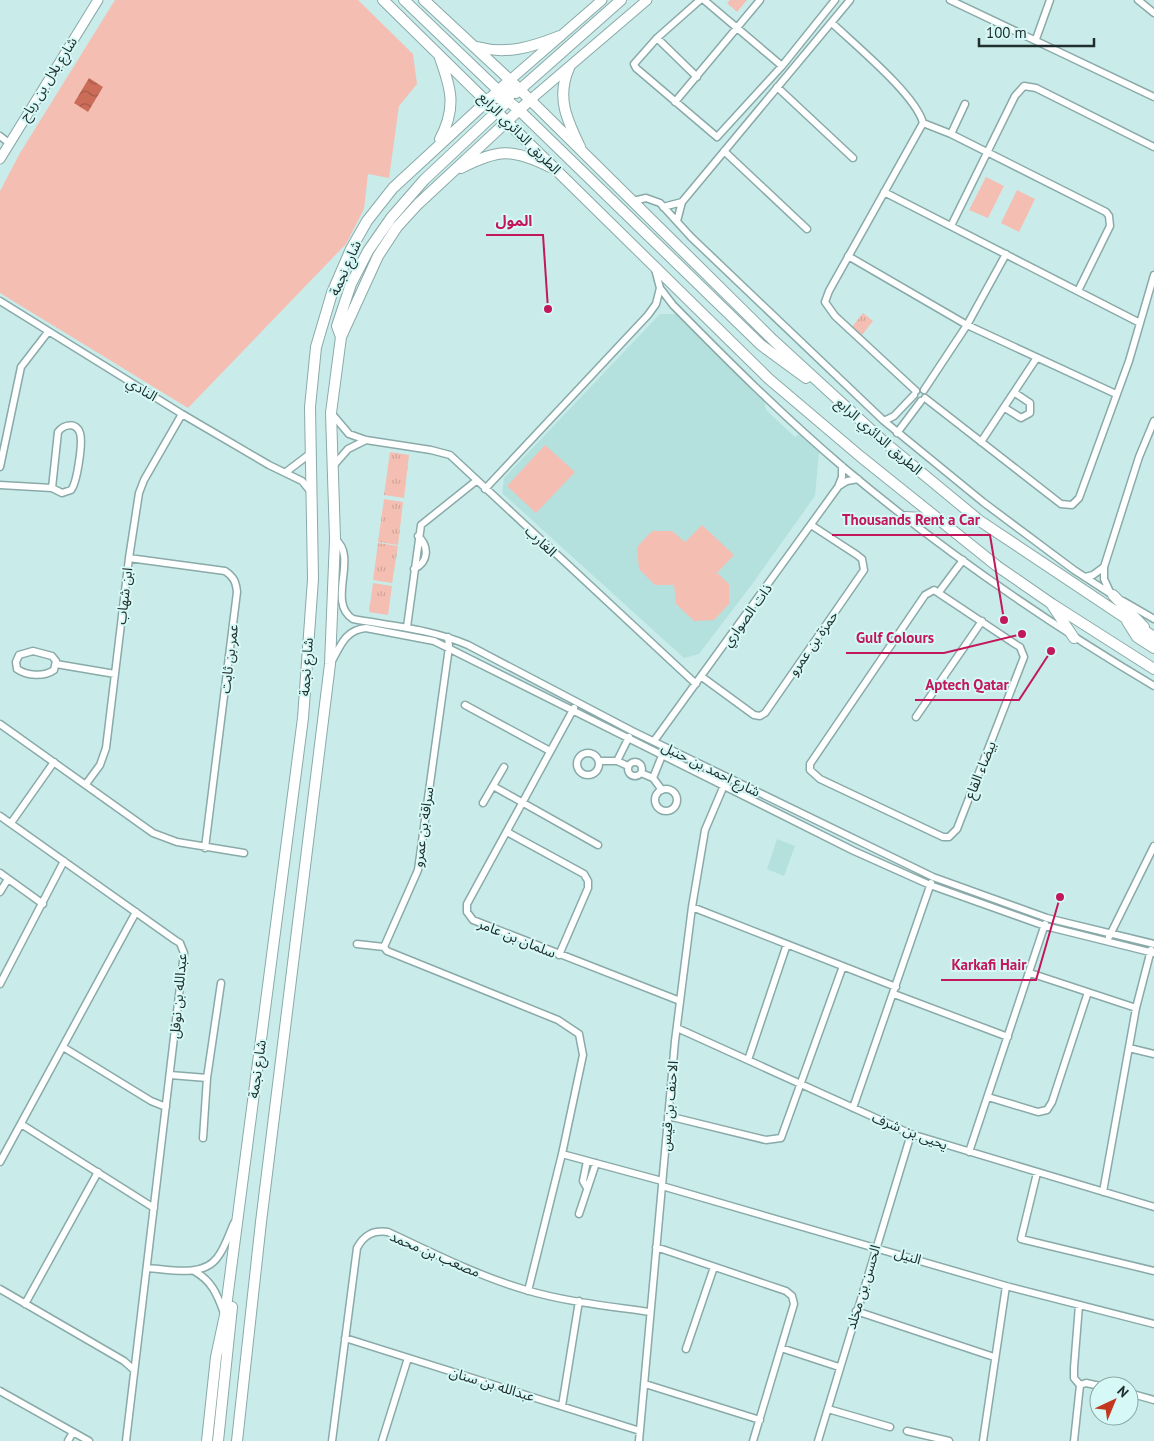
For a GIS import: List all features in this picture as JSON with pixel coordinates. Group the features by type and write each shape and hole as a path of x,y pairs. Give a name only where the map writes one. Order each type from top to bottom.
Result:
{"main road":[{"name":"شارع بلال بن رباح","path":"0,159 98,0"},
{"name":"الطريق الدائري الرابع","path":"383,0 770,379 997,566 1052,604 1154,669"},
{"path":"404,0 761,345 790,367 828,391"},
{"name":"الطريق الدائري الرابع","path":"424,0 510,80 773,340 889,446 980,521 1154,637"},
{"path":"434,0 462,26 467,40"},
{"name":"شارع نجمة","path":"207,1441 216,1357 225,1315 236,1217 280,908 303,718 313,579 310,407 316,347 332,293 351,249 367,221 393,188 486,99 602,0"},
{"path":"341,337 337,326 351,284 368,251 391,218 430,175 509,101 519,89 620,0"},
{"name":"شارع نجمة","path":"238,1440 261,1222 330,664 335,539 332,413 341,337 378,256 397,227 449,174 530,100 647,0"},
{"path":"475,47 493,51 510,51 536,45 560,36"},
{"path":"438,52 450,87 452,105 448,122 438,144"},
{"path":"569,68 563,82 562,98 568,119 584,154"},
{"path":"508,121 510,80"},
{"path":"486,99 495,97 520,102 530,100"},
{"path":"449,174 487,156 504,152 526,156 560,173"},
{"path":"905,517 940,520"},
{"path":"1113,595 1154,637"},
{"path":"1052,604 1058,617 1074,638"},
{"path":"1127,620 1137,637 1154,648"},
{"path":"218,1441 245,1193 241,1183"},
{"path":"224,1441 229,1379 225,1369"}],"street":[{"path":"700,0 657,38 636,60 634,66 717,137 782,66 835,0"},
{"path":"704,0 782,66"},
{"path":"675,102 760,0"},
{"path":"677,222 682,202 850,0"},
{"path":"950,0 1036,39 1154,97"},
{"path":"1036,39 1050,0"},
{"path":"1138,0 1154,13"},
{"path":"832,23 910,101 921,116 923,123 825,297 825,302 835,316 923,400 1062,504 1072,505 1079,498 1140,323 1154,276"},
{"path":"657,38 697,77"},
{"path":"951,226 1015,96 1024,86 1036,88 1154,147"},
{"path":"777,87 852,158"},
{"path":"951,134 965,104"},
{"path":"923,123 951,134 1100,209 1109,216 1110,226 1078,291"},
{"path":"0,136 9,143"},
{"path":"724,151 807,229"},
{"path":"884,192 1140,323"},
{"name":"الطريق الدائري الرابع","path":"632,201 651,199 663,207 897,433 983,502 1085,577 1154,620"},
{"path":"663,207 682,202"},
{"path":"897,433 923,400 924,390 967,325 1006,254"},
{"path":"848,256 967,325 1036,359 1116,394"},
{"path":"655,268 660,288 673,305 842,466 905,517 1022,604 1154,686"},
{"path":"485,489 652,310 660,288"},
{"name":"النادي","path":"0,301 182,414 270,465 302,481 312,494"},
{"path":"0,467 21,367 48,332"},
{"path":"981,442 1036,359"},
{"path":"884,421 894,416 915,393 924,390"},
{"path":"1005,408 1020,418 1030,414 1030,404 1015,393"},
{"name":"الغارب","path":"332,413 349,434 366,440 431,450 450,455 696,684"},
{"name":"ابن شهاب","path":"86,784 100,765 106,748 129,558 139,493 144,480 182,414"},
{"path":"1113,595 1106,585 1104,567 1139,457 1154,421"},
{"path":"0,484 52,488 67,493 76,482 80,437 78,430 72,425 64,426 58,432 52,488"},
{"path":"332,468 348,449 366,440"},
{"path":"286,472 310,453"},
{"name":"ذات الصواري","path":"654,741 838,487 842,477 842,466"},
{"path":"838,487 847,481 858,479"},
{"path":"407,627 418,536 424,521 476,481"},
{"name":"حمزة بن عمرو","path":"702,677 754,715 760,716 764,713 864,570 862,559 858,555 811,525"},
{"name":"شارع احمد بن حنبل","path":"335,539 344,551 342,605 348,616 353,619 407,627 448,637 664,747 933,877 1047,918 1153,944"},
{"name":"عمر بن ثابت","path":"129,558 225,571 233,576 236,584 237,592 205,848"},
{"path":"939,592 963,560"},
{"path":"1085,577 1094,575 1104,567"},
{"name":"بيضاء القاع","path":"929,591 939,592 1020,647 1023,652 1023,663 954,833 949,837 937,836 820,779 810,770 812,758 924,596 929,591"},
{"path":"916,717 982,621"},
{"name":"شارع احمد بن حنبل","path":"330,664 343,640 358,629 414,636 449,647 572,711 854,851 930,885 1045,926 1152,953"},
{"name":"سراقة بن عمرو","path":"384,947 418,870 449,647 448,637"},
{"path":"33,651 50,654 56,664 54,670 49,673 28,674 17,669 16,662 22,653 33,651"},
{"path":"56,664 115,674"},
{"name":"سلمان بن عامر","path":"577,703 468,904 467,912 473,920 680,1001"},
{"path":"465,705 550,751"},
{"path":"0,724 153,833 177,842 244,853"},
{"path":"616,761 632,731"},
{"path":"653,778 664,747"},
{"path":"599,762 616,761 628,766"},
{"path":"11,823 54,762"},
{"path":"628,766 632,762 637,762 641,765 641,773"},
{"path":"628,766 628,771 631,775 636,776 641,773"},
{"path":"483,803 504,767"},
{"path":"641,773 653,778 662,790"},
{"name":"الاحنف بن قيس","path":"638,1441 645,1384 668,1116 692,907 705,830 728,777"},
{"path":"493,786 598,845"},
{"name":"عبدالله بن نوفل","path":"0,816 180,943 184,953 126,1441"},
{"path":"507,832 584,874 588,881 588,888 559,955"},
{"path":"1107,942 1154,846"},
{"path":"0,984 64,862"},
{"path":"0,873 43,904"},
{"path":"853,1108 933,877"},
{"path":"0,892 8,879"},
{"path":"692,907 843,966 895,991 1008,1037"},
{"path":"0,1162 136,912"},
{"path":"970,1152 1047,918"},
{"path":"357,944 384,947 387,951 558,1020 579,1034 583,1055 562,1154 528,1291"},
{"path":"748,1060 788,944"},
{"path":"1103,1192 1136,1008 1153,944"},
{"path":"668,1116 774,1141 781,1138 843,966"},
{"path":"0,967 7,971"},
{"path":"1030,973 1136,1008"},
{"path":"203,1138 207,1078 221,983"},
{"path":"988,1097 1038,1112 1047,1110 1052,1102 1088,992"},
{"name":"يحيى بن شرف","path":"677,1028 911,1134 1154,1207"},
{"path":"63,1047 151,1101 166,1106"},
{"path":"1129,1048 1154,1054"},
{"path":"170,1075 207,1078"},
{"path":"21,1124 154,1208"},
{"name":"الحسن بن مخلد","path":"818,1441 856,1310 911,1134"},
{"name":"النيل","path":"562,1154 1006,1286 1154,1324"},
{"path":"586,1188 583,1181 587,1161"},
{"path":"580,1214 586,1188 591,1183 596,1163"},
{"path":"25,1304 98,1172"},
{"path":"1037,1173 1021,1239 1154,1272"},
{"path":"147,1268 194,1271 206,1267 217,1259 236,1217"},
{"name":"مصعب بن محمد","path":"332,1441 357,1248 366,1235 374,1232 388,1232 468,1269 528,1291 579,1302 650,1312"},
{"path":"656,1247 789,1293 794,1304 753,1441"},
{"path":"686,1349 714,1267"},
{"path":"194,1271 205,1277 214,1288 225,1315"},
{"path":"983,1441 1006,1286"},
{"path":"0,1289 124,1361 134,1370"},
{"path":"562,1406 579,1302"},
{"path":"1074,1441 1080,1385 1074,1378 1079,1305"},
{"path":"856,1310 994,1357"},
{"name":"عبدالله بن سنان","path":"345,1338 640,1431"},
{"path":"781,1348 839,1367"},
{"path":"382,1441 408,1358"},
{"path":"1080,1385 1086,1382 1089,1383"},
{"path":"645,1384 760,1420"},
{"path":"0,1391 89,1441"},
{"path":"1139,1396 1154,1400"},
{"path":"828,1409 890,1427"},
{"path":"907,1431 949,1441"},
{"path":"68,1441 73,1432"}],"shaded area":[{"path":"660,314 676,314 764,400 766,410 795,437 799,434 819,452 815,496 753,583 699,654 684,658 502,493 504,478"},
{"path":"777,839 795,846 784,876 767,869"}],"green space":[{"path":"115,0 358,0 413,54 417,84 399,106 389,178 368,174 364,209 346,244 188,408 0,293 0,191 20,153"},
{"path":"730,0 747,0 737,12 727,3"},
{"path":"986,177 1004,186 988,218 969,210"},
{"path":"1017,190 1035,199 1019,232 1001,223"},
{"path":"863,313 873,321 862,335 852,327"},
{"path":"545,445 575,472 536,513 507,486"},
{"path":"390,452 409,455 404,498 384,495"},
{"path":"384,499 403,502 398,545 378,542"},
{"path":"702,525 734,555 717,573 729,584 729,604 714,620 694,621 676,604 674,585 655,585 639,569 637,547 652,531 672,531 685,542"},
{"path":"378,543 398,546 392,583 373,580"},
{"path":"373,583 392,586 388,615 369,612"}],"water":[{"path":"89,78 103,87 88,112 74,103"}],"place":[{"name":"المول","path":"548,309"},
{"name":"Thousands Rent a Car","path":"1004,620"},
{"name":"Gulf Colours","path":"1022,634"},
{"name":"Aptech Qatar","path":"1051,651"},
{"name":"Karkafi Hair","path":"1060,897"}]}
